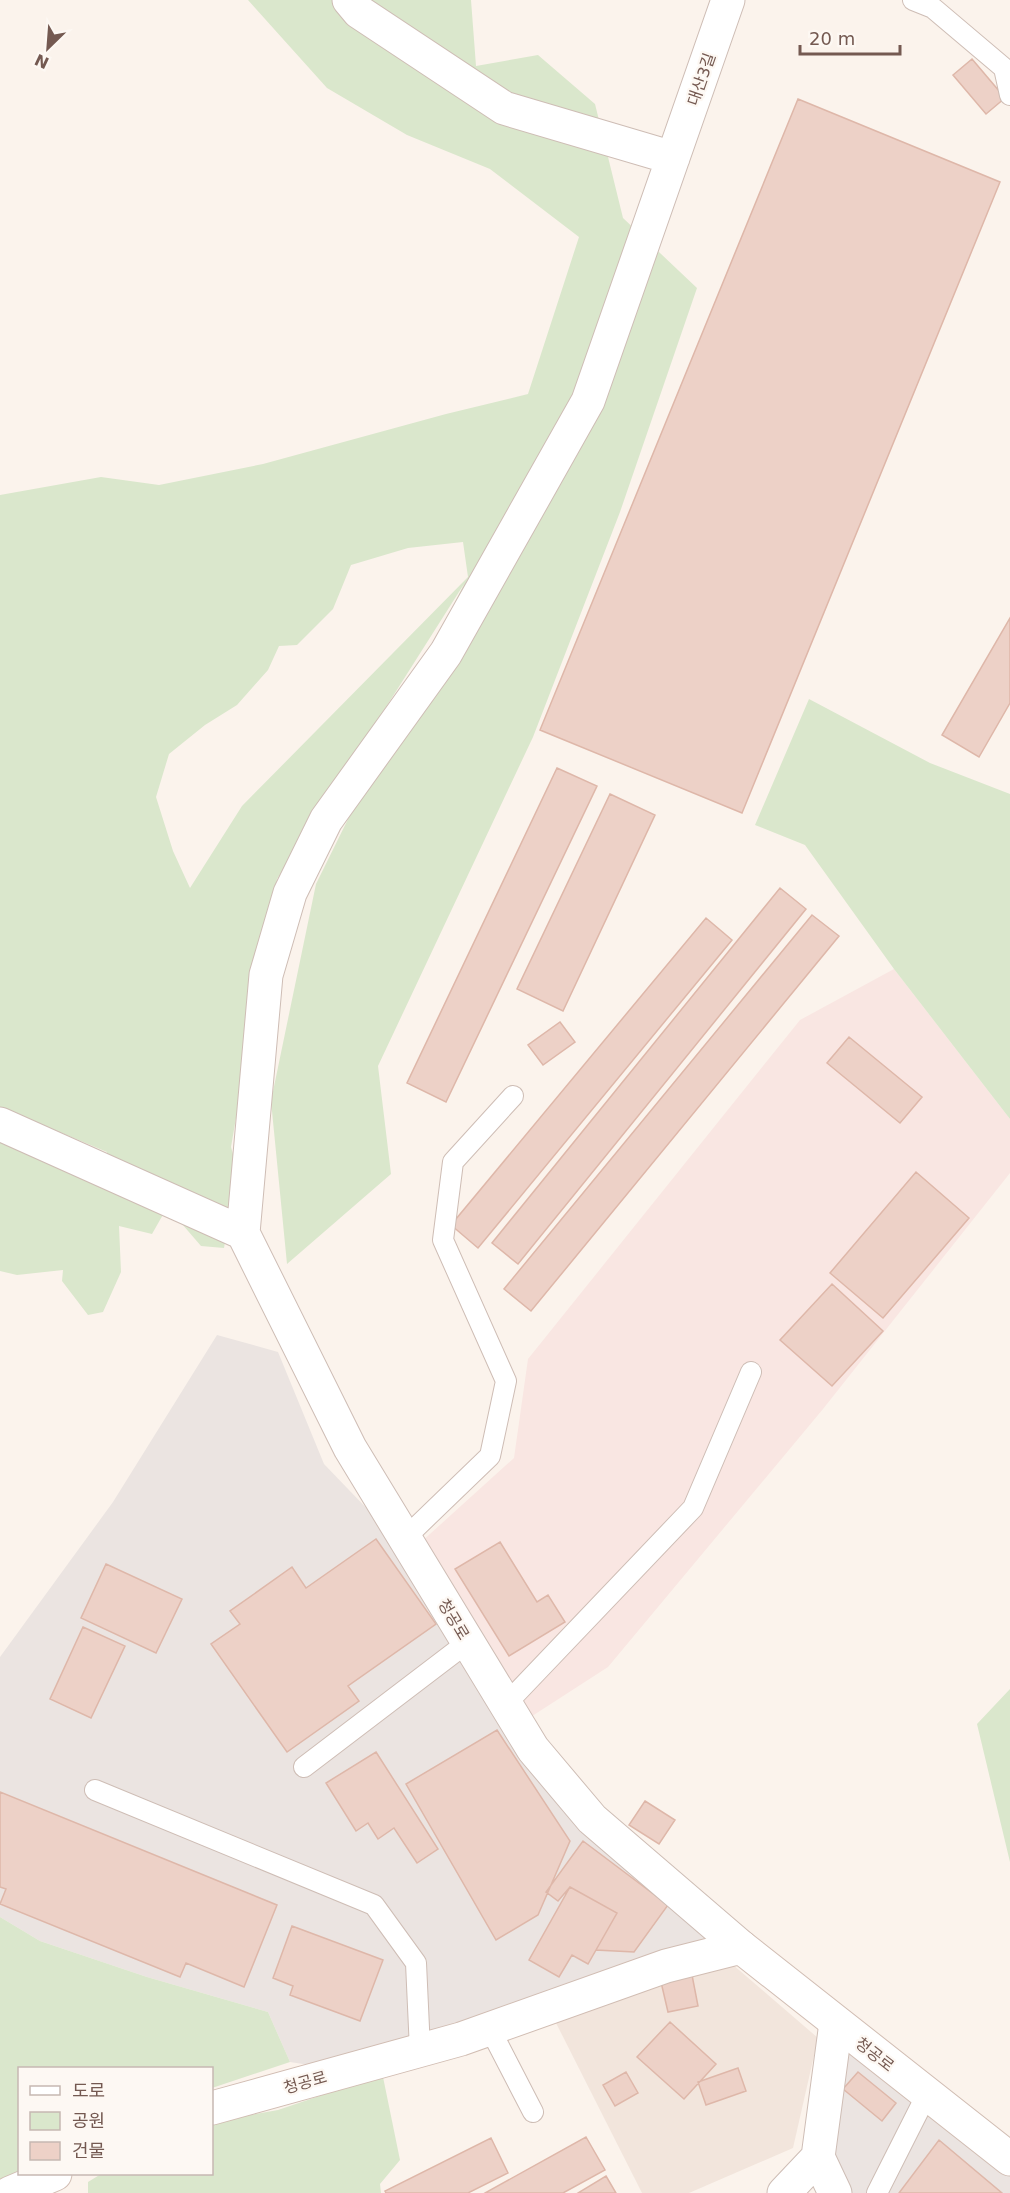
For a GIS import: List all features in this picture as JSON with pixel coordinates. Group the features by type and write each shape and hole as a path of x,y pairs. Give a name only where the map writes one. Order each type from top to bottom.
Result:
{"street":[{"path":"349,0 359,12 504,108 673,158"},
{"name":"대산3길","path":"243,1233 266,975 290,893 326,820 446,653 588,401 728,0"},
{"path":"0,1124 243,1233"},
{"name":"청공로","path":"243,1233 350,1448 533,1749 592,1819 741,1947 1010,2159"},
{"name":"청공로","path":"213,2108 461,2039 666,1966 741,1947"},
{"path":"835,2193 818,2157 836,2023"},
{"path":"784,2193 818,2157"},
{"path":"10,2193 53,2175"}],"lane":[{"path":"914,0 933,8 1004,68 1010,95"},
{"path":"405,1538 490,1456 506,1381 443,1240 453,1162 513,1096"},
{"path":"506,1704 693,1508 751,1372"},
{"path":"304,1767 468,1642"},
{"path":"95,1790 374,1905 416,1963 420,2050"},
{"path":"490,2029 533,2112"},
{"path":"876,2193 927,2094"}],"shaded area":[{"path":"894,969 1010,1119 1010,1173 823,1409 608,1667 526,1720 420,1543 514,1458 528,1359 800,1020"},
{"path":"217,1335 278,1352 324,1464 374,1516 593,1831 708,1940 386,2050 316,2066 290,2062 268,2012 147,1977 40,1941 0,1917 0,1657 113,1502"},
{"path":"732,1964 818,2038 793,2148 689,2193 642,2193 554,2019"},
{"path":"844,2045 1010,2176 1010,2193 847,2193 828,2156"}],"green space":[{"path":"248,0 471,0 476,66 538,55 595,104 623,218 697,288 620,512 533,737 378,1066 391,1174 287,1264 271,1101 316,884 464,584 277,879 231,1147 238,1172 224,1248 201,1246 182,1224 177,1190 152,1234 119,1226 121,1272 103,1312 88,1315 62,1281 63,1270 17,1275 0,1271 0,1122 106,1182 107,1152 0,1107 0,495 101,477 159,485 263,464 528,394 579,237 490,169 407,135 327,88","holes":["463,542 468,577 242,806 190,888 173,851 156,797 169,754 205,725 237,705 268,670 279,646 297,645 333,609 351,565 408,548"]},
{"path":"809,699 930,763 1010,794 1010,1119 894,969 805,845 755,825"},
{"path":"1010,1689 1010,1862 977,1724"},
{"path":"0,1917 40,1941 147,1977 268,2012 290,2062 213,2088 213,2067 18,2067 18,2175 0,2183"},
{"path":"383,2077 400,2160 380,2184 381,2193 88,2193 88,2182 99,2175 213,2175 213,2122 278,2110"}],"building":[{"path":"972,59 1005,98 986,114 953,75"},
{"path":"798,99 1000,182 742,813 540,730"},
{"path":"1010,618 1010,703 979,757 942,735"},
{"path":"557,768 597,786 446,1102 407,1083"},
{"path":"610,794 655,815 563,1011 517,989"},
{"path":"780,888 806,909 518,1264 492,1243"},
{"path":"812,915 839,936 531,1311 504,1289"},
{"path":"706,918 732,940 478,1248 451,1225"},
{"path":"560,1022 575,1042 543,1065 528,1045"},
{"path":"849,1037 922,1097 900,1123 827,1063"},
{"path":"916,1172 969,1218 883,1318 830,1273"},
{"path":"832,1284 883,1331 832,1386 780,1340"},
{"path":"376,1539 436,1624 348,1686 359,1701 287,1752 211,1644 240,1624 230,1611 292,1567 306,1588"},
{"path":"500,1542 537,1602 548,1595 565,1622 509,1656 455,1569"},
{"path":"106,1564 182,1599 156,1653 81,1618"},
{"path":"83,1627 125,1646 91,1718 50,1699"},
{"path":"497,1730 570,1841 538,1915 496,1940 406,1784"},
{"path":"376,1752 438,1849 417,1863 394,1828 378,1839 368,1823 356,1831 326,1783"},
{"path":"0,1792 277,1905 244,1987 186,1963 180,1977 0,1904 6,1889 0,1887"},
{"path":"645,1801 675,1820 659,1844 629,1825"},
{"path":"583,1841 668,1905 634,1952 596,1950 617,1913 570,1887 558,1901 546,1892"},
{"path":"570,1887 617,1913 588,1964 572,1955 559,1977 529,1960"},
{"path":"292,1926 383,1960 360,2021 290,1995 293,1986 273,1978"},
{"path":"692,1975 698,2006 668,2012 661,1982"},
{"path":"670,2022 716,2064 684,2099 637,2057"},
{"path":"738,2068 746,2091 706,2105 698,2082"},
{"path":"626,2072 638,2093 615,2106 603,2085"},
{"path":"858,2072 896,2103 882,2121 843,2089"},
{"path":"586,2137 605,2170 563,2193 485,2193"},
{"path":"491,2138 508,2173 468,2193 386,2193 385,2191"},
{"path":"939,2140 1002,2193 899,2193"},
{"path":"606,2176 616,2193 578,2193"}]}
